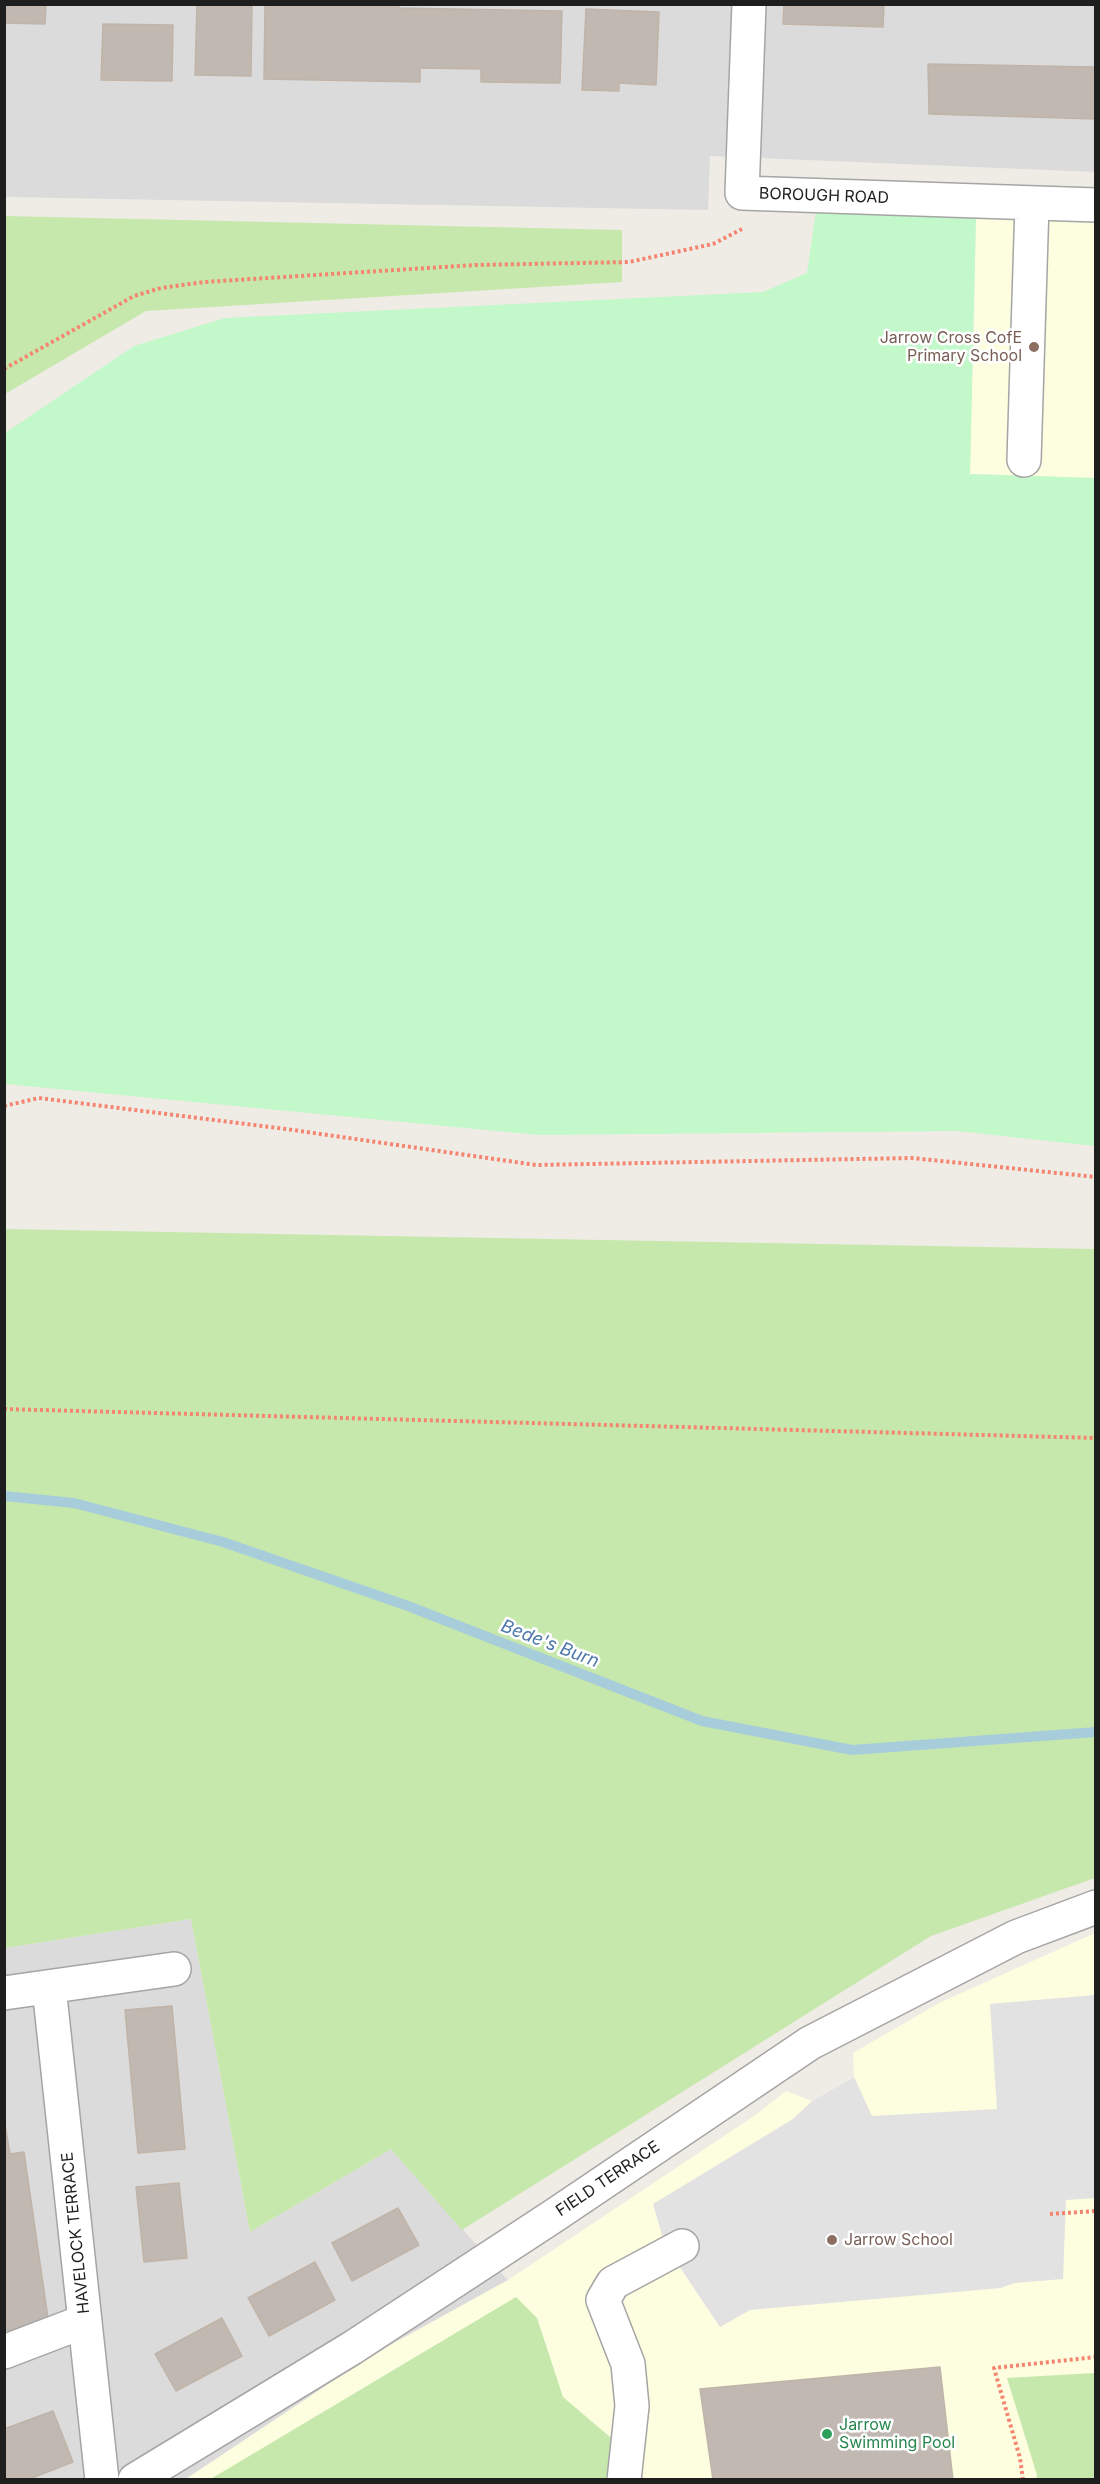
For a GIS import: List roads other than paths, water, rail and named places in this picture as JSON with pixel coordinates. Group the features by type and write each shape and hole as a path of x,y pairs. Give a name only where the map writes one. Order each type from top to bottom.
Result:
{"street":[{"name":"BOROUGH ROAD","path":"749,4 742,193 1095,205"},
{"path":"1024,460 1032,204"},
{"name":"FIELD TERRACE","path":"135,2480 361,2341 546,2221 810,2043 1016,1937 1095,1907"},
{"path":"4,1993 174,1969"},
{"name":"HAVELOCK TERRACE","path":"49,1987 102,2480"},
{"path":"624,2480 632,2406 628,2364 603,2300 613,2283 682,2246"},
{"path":"4,2352 85,2321"}],"waterway":[{"name":"Bede's Burn","path":"4,1496 74,1503 223,1542 408,1606 702,1721 852,1750 1096,1732"}],"place":[{"name":"Jarrow Cross CofE Primary School","path":"1034,347"},
{"name":"Jarrow School","path":"832,2240"},
{"name":"Jarrow Swimming Pool","path":"827,2434"}]}
